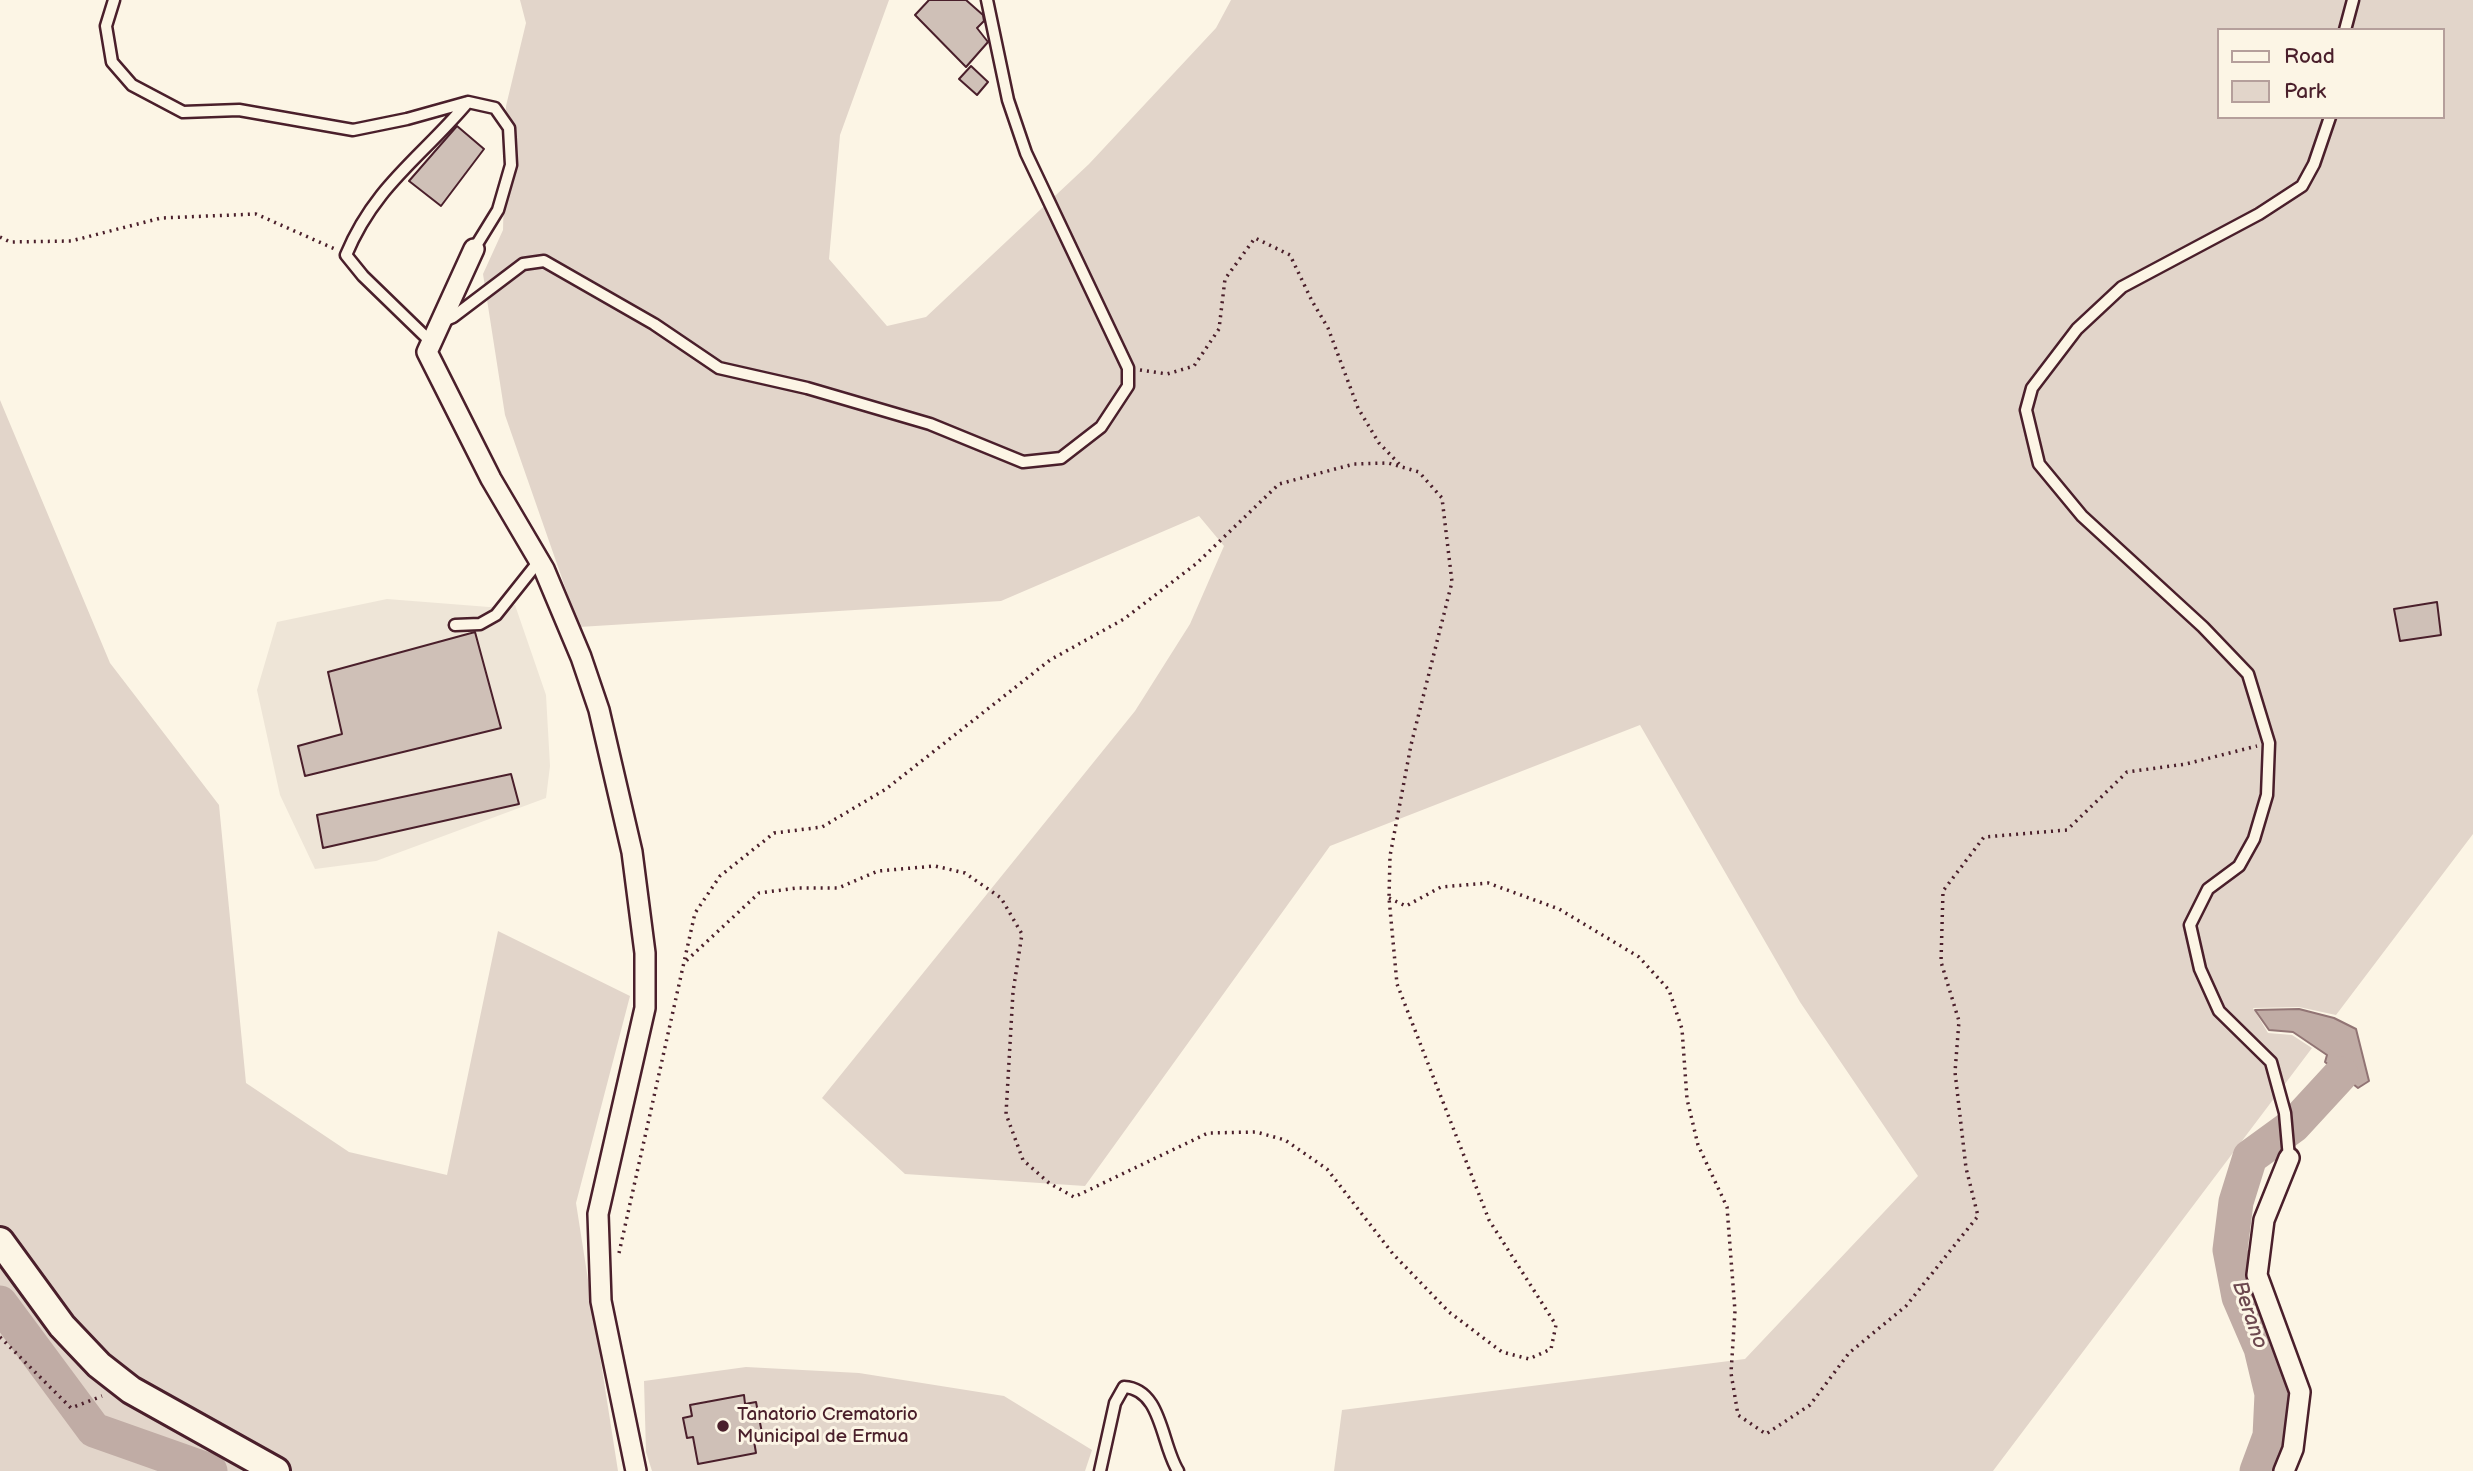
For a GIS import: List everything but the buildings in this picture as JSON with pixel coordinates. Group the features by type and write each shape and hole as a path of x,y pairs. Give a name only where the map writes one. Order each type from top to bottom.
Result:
{"main road":[{"path":"0,1241 62,1325 99,1365 131,1390 276,1471"}],"street":[{"path":"474,249 427,352 491,480 539,561 581,657 599,710 632,852 645,953 645,1008 598,1213 601,1301 636,1471"},
{"path":"2284,1471 2293,1449 2300,1392 2257,1275 2264,1220 2289,1158"}],"lane":[{"path":"114,0 106,26 112,62 132,85 183,112 239,110 353,130 468,102 495,108 509,128 511,165 498,210 474,249"},
{"path":"440,322 453,317 523,264 544,261 654,324 719,368 807,388 930,424 1023,462 1061,458 1101,427 1128,386 1128,368 1026,153 1008,100 987,0"},
{"path":"2346,28 2353,0"},
{"path":"431,342 363,276 346,255 360,221 400,172 420,150 438,136 468,102"},
{"path":"2289,1158 2286,1112 2271,1062 2219,1011 2200,969 2190,925 2208,889 2239,866 2254,839 2267,795 2269,743 2248,674 2203,627 2082,516 2039,464 2026,411 2032,388 2077,329 2122,287 2259,214 2302,186 2314,164 2329,119"},
{"path":"455,625 480,624 496,615 539,561"},
{"path":"1100,1471 1115,1403 1124,1387 1135,1388 1148,1395 1178,1471"}],"path":[{"path":"0,237 10,242 71,242 161,218 256,214 346,255"},
{"path":"1128,368 1167,374 1194,366 1219,329 1225,279 1255,238 1290,255 1328,328 1358,408 1379,443 1404,468"},
{"path":"615,1264 624,1240 695,913 720,876 774,833 822,827 886,789 1050,660 1125,619 1197,563 1279,484 1354,464 1388,463 1419,472 1442,498 1452,582 1411,745 1390,856 1389,898 1398,984 1489,1220 1556,1325 1551,1349 1529,1359 1502,1352 1448,1312 1393,1254 1327,1169 1285,1140 1256,1132 1208,1133 1074,1197 1049,1184 1023,1160 1006,1114 1013,992 1022,934 1001,898 965,873 935,866 878,871 838,888 797,888 759,893 686,961"},
{"path":"1389,898 1406,906 1441,887 1488,883 1559,909 1639,957 1669,990 1682,1029 1686,1099 1698,1145 1727,1207 1735,1311 1731,1373 1738,1415 1766,1434 1810,1405 1849,1353 1906,1306 1978,1216 1966,1168 1955,1072 1959,1021 1941,962 1943,891 1984,837 2067,830 2126,772 2186,764 2269,743"},
{"path":"0,1337 71,1408 104,1395"}],"shaded area":[{"path":"387,599 489,607 515,605 546,695 550,766 546,798 376,861 315,869 280,795 257,690 277,622"},
{"path":"2299,1009 2334,1018 2356,1029 2369,1081 2358,1088 2325,1062 2327,1055 2293,1032 2269,1030 2255,1010"}],"green space":[{"path":"520,0 889,0 840,135 829,259 887,326 926,317 1089,164 1216,28 1231,0 2473,0 2473,834 2336,1015 2299,1007 2253,1008 2268,1033 2292,1035 2312,1048 1993,1471 1334,1471 1342,1410 1745,1359 1918,1176 1800,1002 1640,725 1330,846 1085,1186 905,1174 822,1098 1135,711 1190,624 1224,546 1199,516 1001,601 579,627 505,415 483,274 503,230 506,106 526,23"},
{"path":"0,400 110,663 219,805 246,1083 349,1152 447,1175 498,931 630,996 576,1203 618,1471 0,1471"},
{"path":"746,1367 859,1373 1004,1396 1092,1450 1085,1471 652,1471 646,1452 644,1381"}],"waterway":[{"name":"Berano","path":"2257,1471 2270,1436 2272,1394 2261,1348 2239,1297 2230,1250 2236,1202 2250,1157 2294,1125 2341,1074"},
{"path":"0,1303 94,1430 210,1471"}],"place":[{"name":"Tanatorio Crematorio Municipal de Ermua","path":"723,1426"}]}
